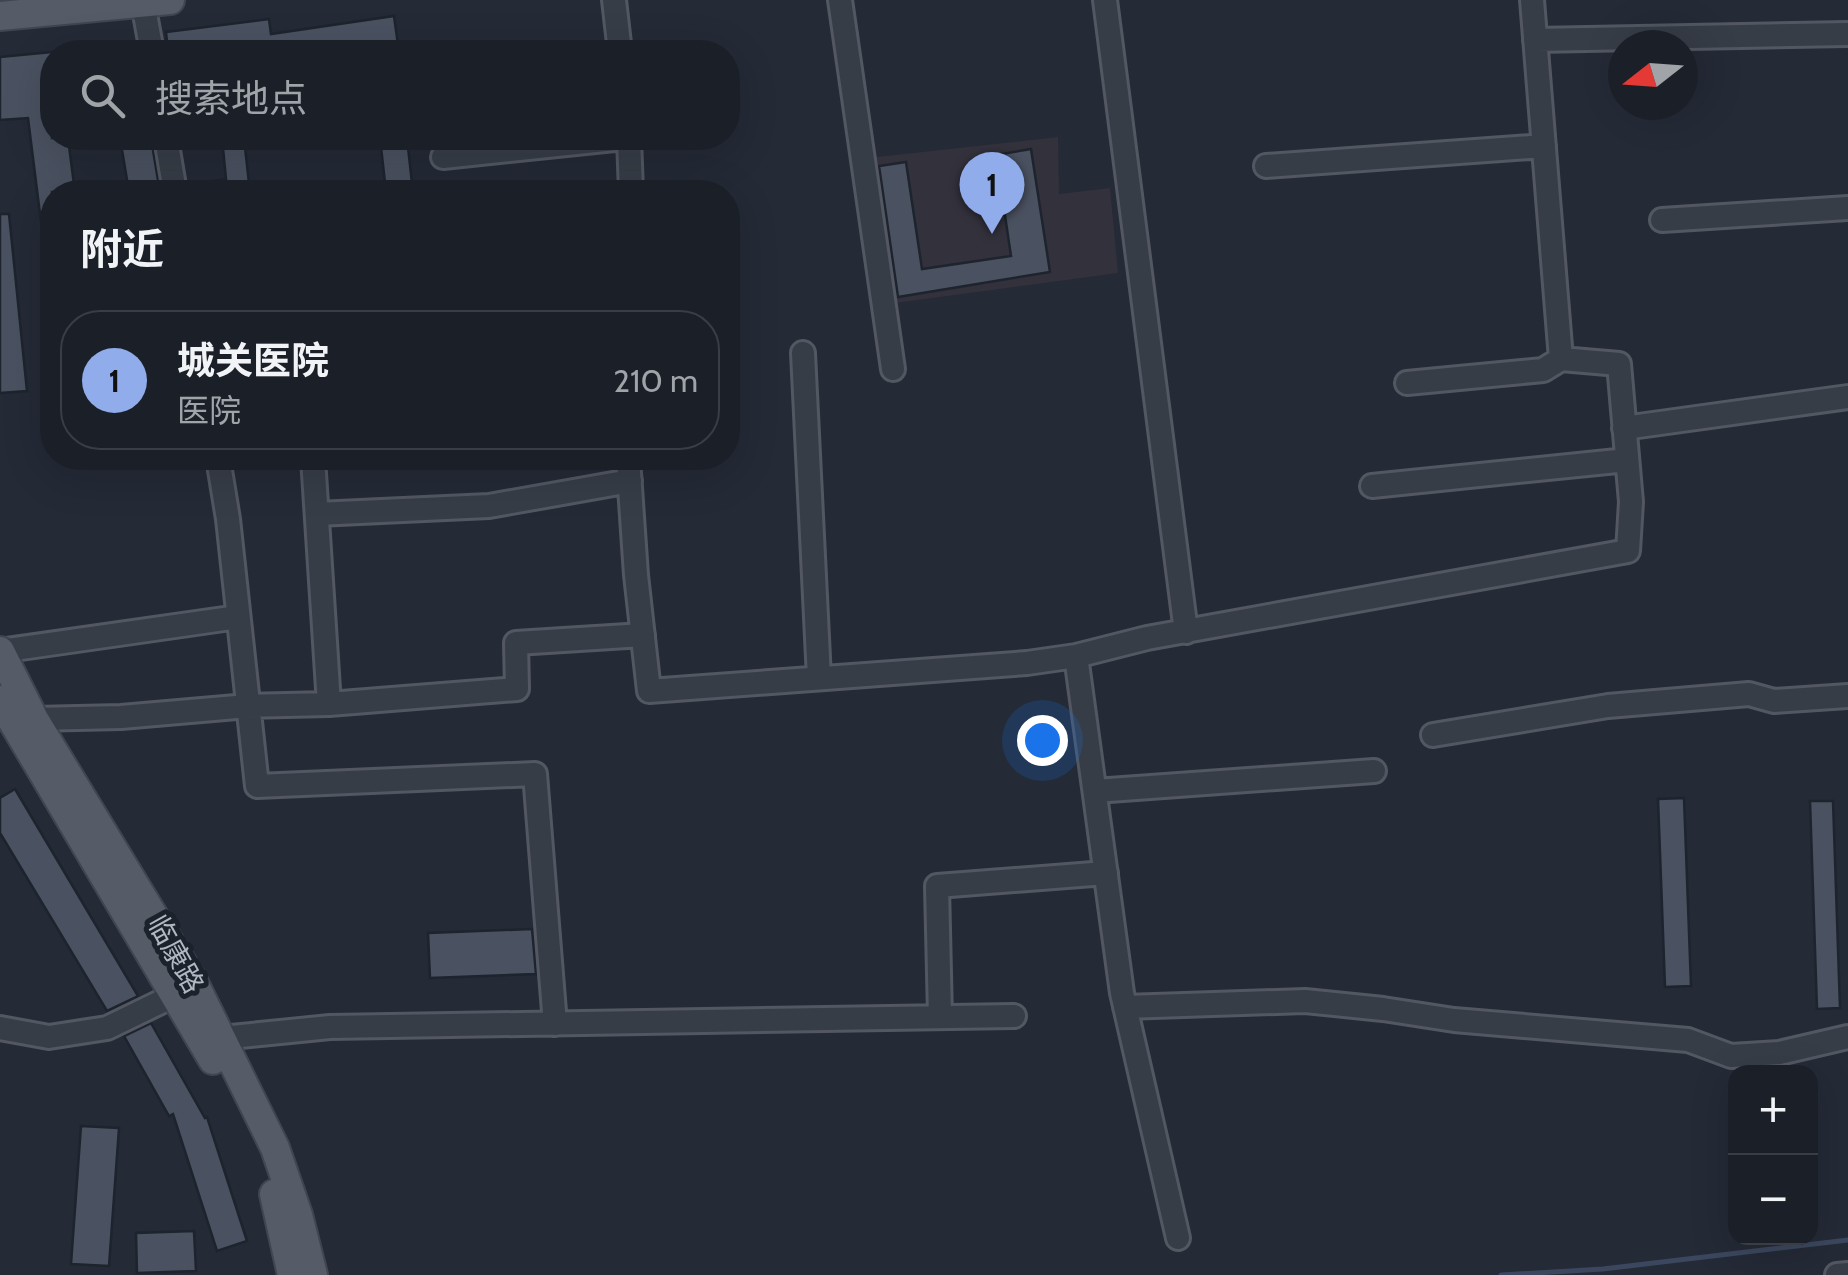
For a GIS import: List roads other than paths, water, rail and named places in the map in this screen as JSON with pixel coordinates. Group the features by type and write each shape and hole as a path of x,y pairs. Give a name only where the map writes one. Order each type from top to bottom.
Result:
{"main road":[{"path":"0,16 157,2"},
{"name":"临康路","path":"0,651 34,719 193,980 275,1148 298,1215 312,1275"},
{"name":"临康路","path":"2,706 231,1090 258,1145 292,1275"}],"street":[{"path":"614,0 619,40"},
{"path":"840,0 894,369"},
{"path":"1105,0 1186,632"},
{"path":"1532,0 1561,359"},
{"path":"153,40 157,2"},
{"path":"1535,40 1848,34"},
{"path":"1266,166 1544,146"},
{"path":"168,150 174,180"},
{"path":"443,157 511,150"},
{"path":"628,150 630,180"},
{"path":"1662,220 1848,208"},
{"path":"803,353 819,678"},
{"path":"629,470 649,690 1026,663 1076,656 1146,638 1628,552 1630,502 1618,364 1561,359 1543,370 1407,382"},
{"path":"1624,428 1848,397"},
{"path":"1372,486 1627,460"},
{"path":"220,470 257,786 535,774 555,1024"},
{"path":"314,470 329,704"},
{"path":"316,514 489,506 630,482"},
{"path":"0,651 238,617"},
{"path":"34,719 517,690 516,643 643,634"},
{"path":"1076,656 1125,1006 1178,1238"},
{"path":"1433,734 1608,706 1749,694 1774,701 1848,696"},
{"path":"1095,791 1374,771"},
{"path":"940,1017 937,886 1106,874"},
{"path":"0,1028 48,1037 107,1028 175,996"},
{"path":"1125,1006 1305,1002 1454,1020 1688,1040 1731,1056 1778,1053 1848,1038"},
{"path":"221,1038 330,1027 1014,1016"},
{"path":"1838,1275 1848,1274"}],"waterway":[{"path":"1501,1275 1603,1269 1848,1240"}],"place":[{"name":"城关医院","path":"992,234"}]}
